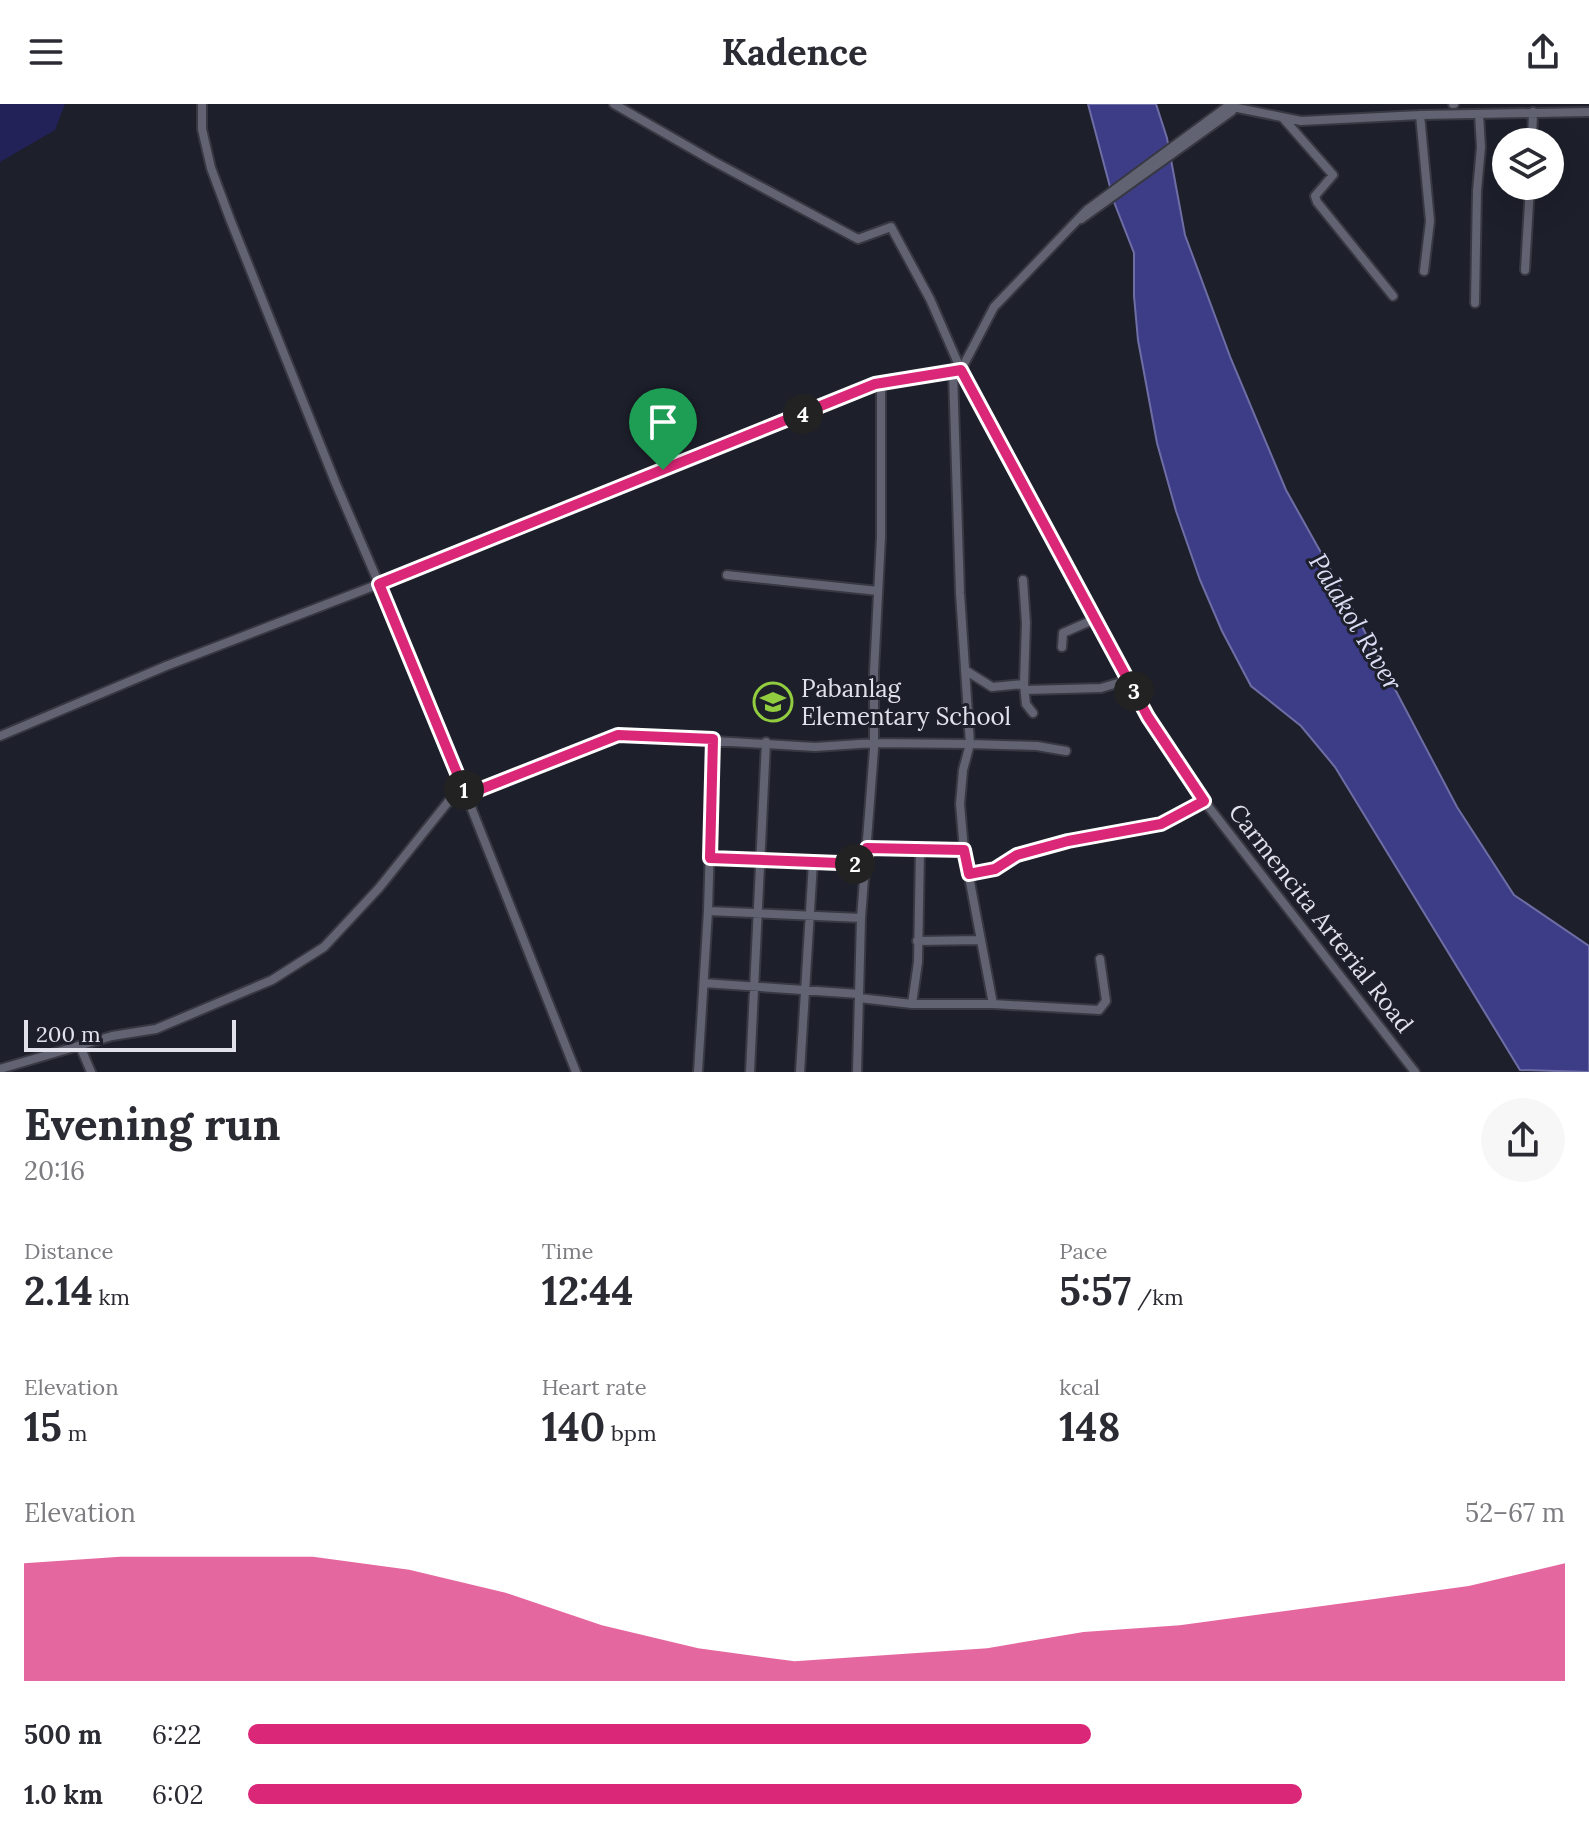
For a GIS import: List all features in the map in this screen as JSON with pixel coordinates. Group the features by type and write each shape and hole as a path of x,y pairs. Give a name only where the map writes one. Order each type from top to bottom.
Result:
{"street":[{"path":"202,104 202,129 211,168 230,219 576,1072"},
{"name":"Carmencita Arterial Road","path":"614,104 858,239 891,227 930,299 957,371 1148,717 1204,801 1415,1072"},
{"path":"1454,104 1458,115"},
{"path":"993,1004 964,850 960,804 963,770 970,744 953,422 957,371 994,307 1078,220 1231,107 1301,121 1589,112"},
{"path":"1532,128 1533,112"},
{"path":"1475,303 1481,147 1479,114"},
{"path":"1420,115 1430,221 1424,271"},
{"path":"1283,118 1333,175 1315,196 1317,202 1393,296"},
{"path":"1525,270 1529,200"},
{"path":"0,736 181,660 881,384 957,371"},
{"path":"857,1072 861,918 874,743 881,384"},
{"path":"727,575 878,591"},
{"path":"1023,580 1026,623 1024,687 1026,704 1033,713"},
{"path":"1062,647 1063,633 1095,619"},
{"path":"965,670 992,687 1101,688 1128,680"},
{"path":"0,1069 112,1036 156,1029 272,980 324,947 379,888 448,802 618,735 815,747 874,743 970,744 1037,746 1066,751"},
{"path":"698,1072 708,911 713,739"},
{"path":"750,1072 766,742"},
{"path":"969,874 995,869 1017,855 1068,841 1161,824 1204,801"},
{"path":"867,848 964,850"},
{"path":"912,1004 918,962 920,849"},
{"path":"710,858 865,864"},
{"path":"800,1072 813,863"},
{"path":"708,911 861,918"},
{"path":"917,941 981,940"},
{"path":"704,983 859,996 912,1004 993,1004 1099,1010 1106,1001 1100,959"},
{"path":"80,1046 91,1072"},
{"path":"26,1061 30,1072"}],"shaded area":[{"path":"0,104 65,104 55,130 0,162"}],"water":[{"name":"Palakol River","path":"1088,104 1156,104 1167,138 1185,235 1231,359 1286,490 1457,807 1514,895 1589,946 1589,1072 1520,1070 1335,767 1301,726 1251,686 1222,631 1176,511 1157,443 1138,340 1134,253 1114,202"}],"place":[{"name":"Pabanlag Elementary School","path":"773,702"}],"route":[{"path":"961,370 1148,717 1204,801 1161,824 1068,841 1017,855 1003,867 969,874 964,850 867,848 865,864 710,858 713,739 618,735 466,795 379,584 663,470 875,384 961,370"}]}
